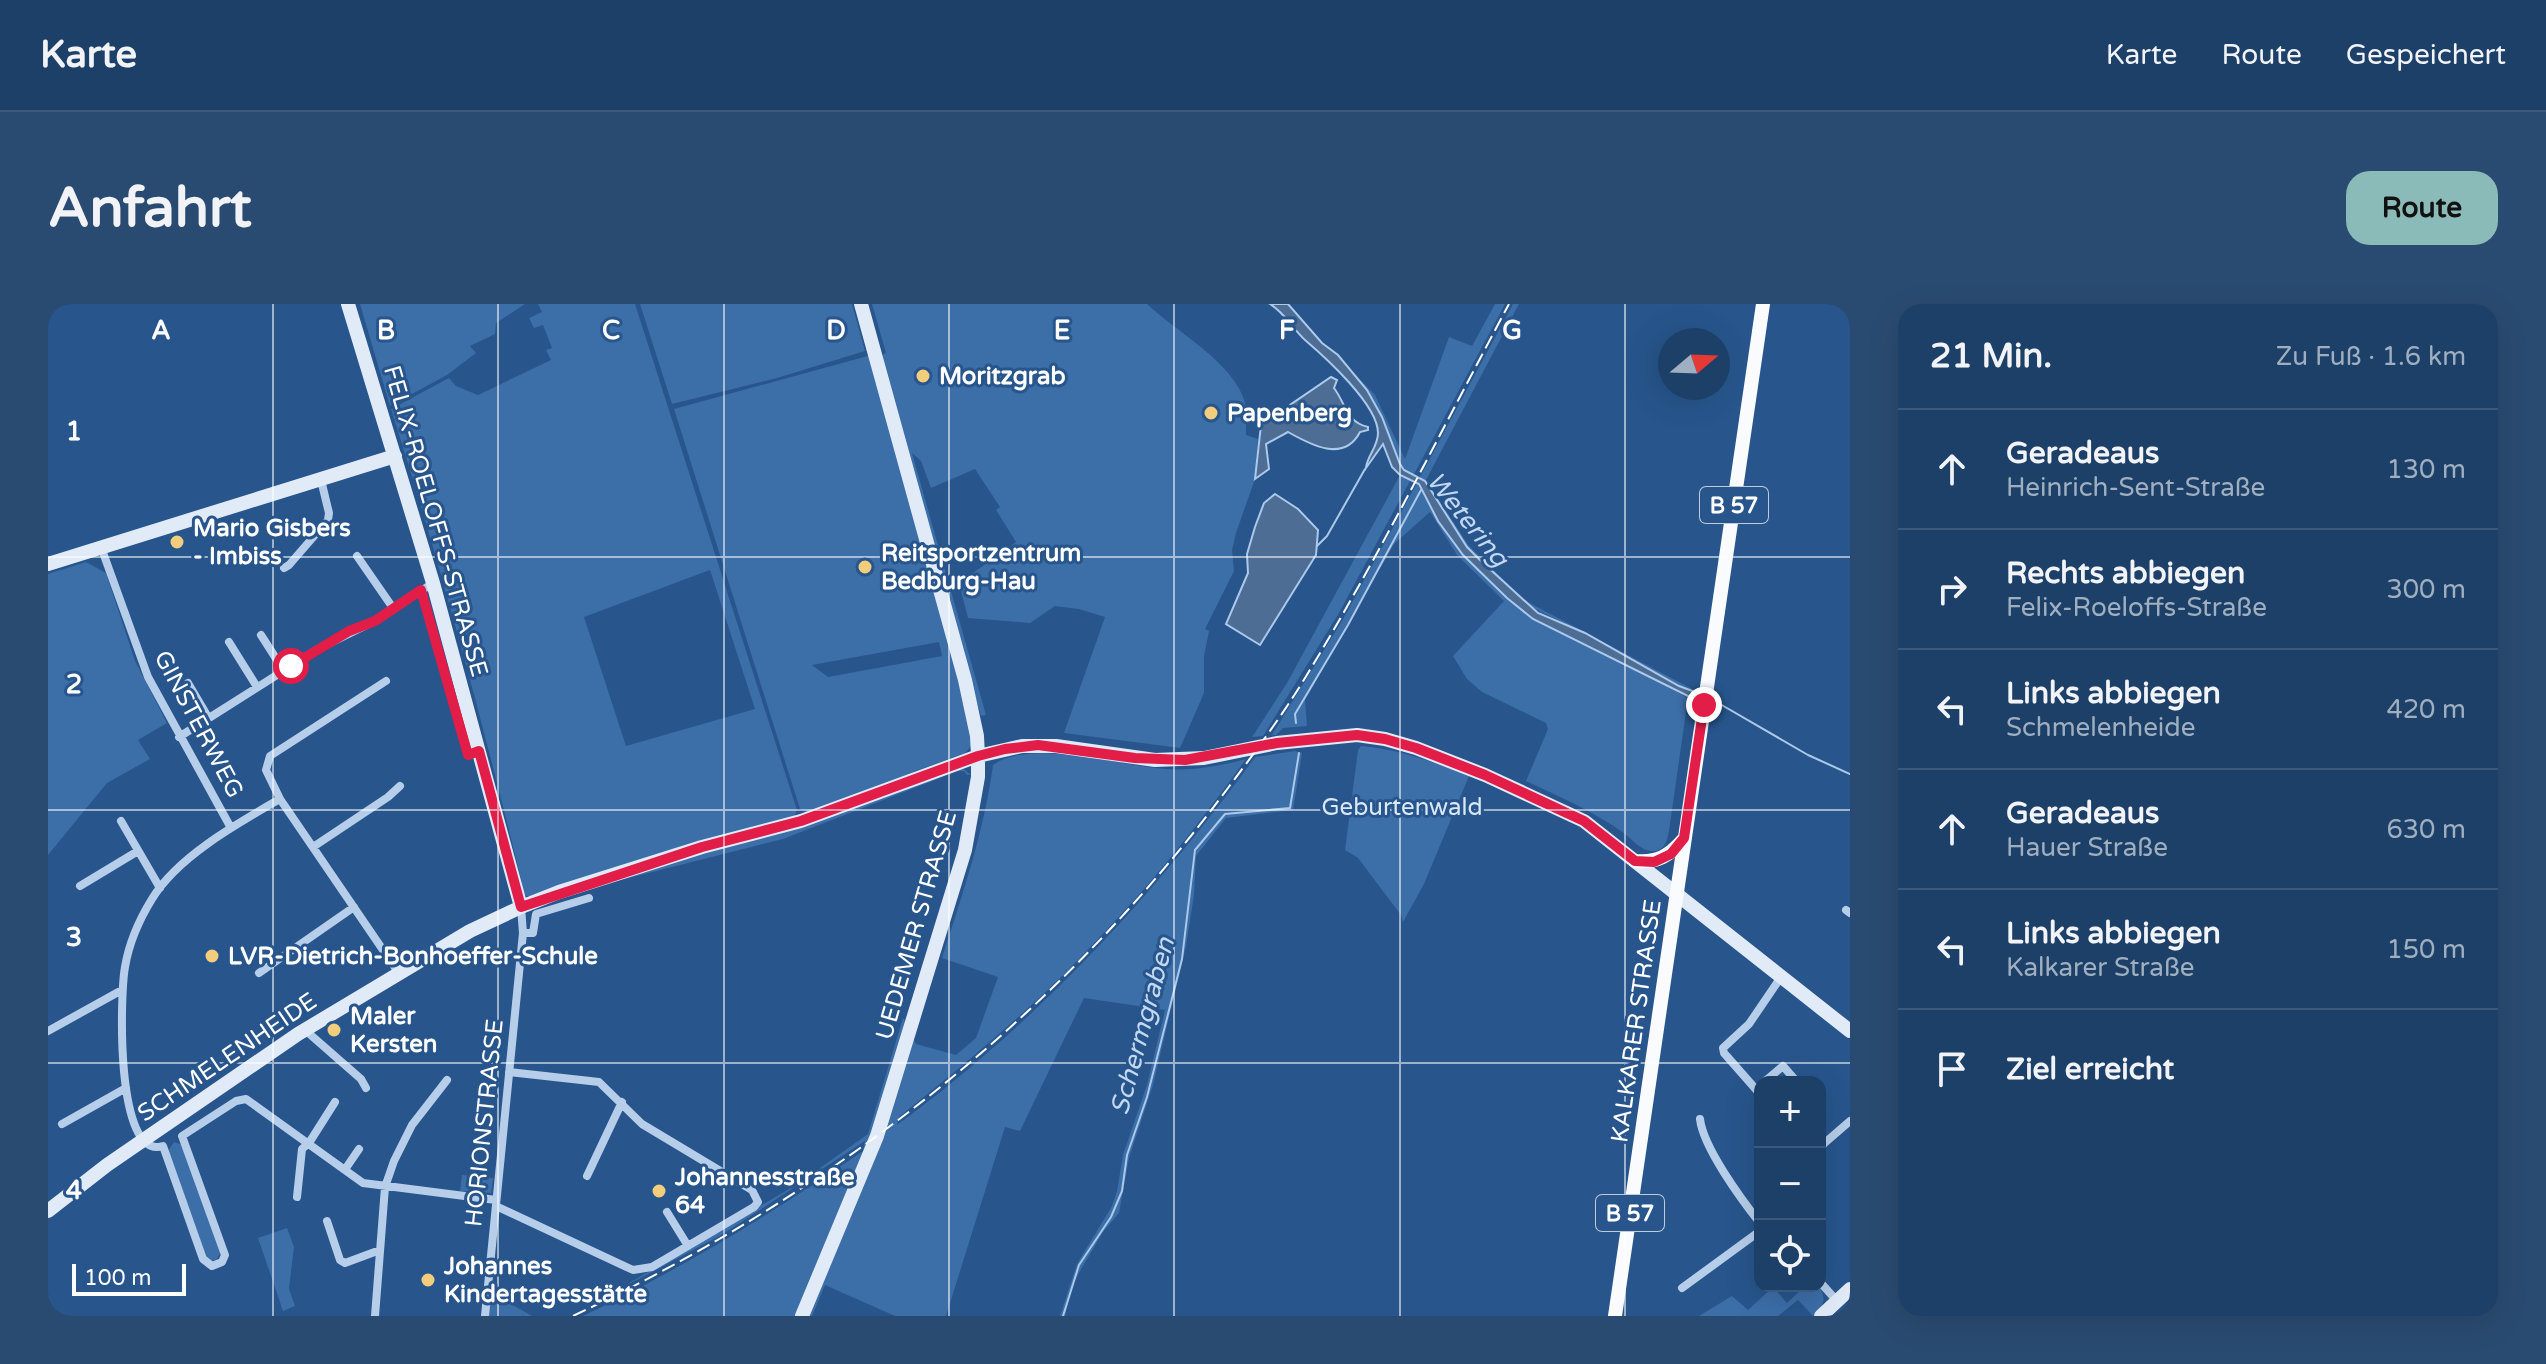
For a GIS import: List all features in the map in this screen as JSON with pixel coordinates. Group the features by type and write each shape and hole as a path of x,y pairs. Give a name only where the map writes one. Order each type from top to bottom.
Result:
{"main road":[{"name":"KALKARER STRASSE","path":"1615,1316 1763,304"},
{"path":"1635,861 1654,862 1671,854 1684,838"}],"street":[{"name":"FELIX-ROELOFFS-STRASSE","path":"348,304 395,456 427,586 479,751 521,907"},
{"name":"UEDEMER STRASSE","path":"802,1316 877,1136 965,850 978,777 977,736 965,680 861,304"},
{"path":"48,564 395,456"},
{"path":"284,568 328,520 321,480"},
{"name":"GINSTERWEG","path":"101,547 148,677 231,828"},
{"path":"357,556 393,608"},
{"path":"179,737 427,586"},
{"path":"261,635 284,671"},
{"path":"229,642 257,687"},
{"path":"386,681 270,756 266,770 280,799 398,972"},
{"path":"188,683 208,717"},
{"name":"SCHMELENHEIDE","path":"48,1211 143,1140 305,1030 470,931 521,907 690,851 801,821 978,756 1038,745 1135,758 1185,760 1277,743 1331,737 1357,735 1385,739 1485,775 1584,821 1850,1031"},
{"path":"313,847 400,786"},
{"path":"280,799 231,828 185,863 160,888 133,935 122,990 122,1046 126,1088 137,1131 143,1140 154,1148 163,1146 236,1101 246,1099 363,1183 496,1203 633,1270 652,1267 758,1202 752,1190 642,1124 599,1082 509,1072"},
{"path":"121,821 160,888"},
{"path":"80,886 138,851"},
{"path":"523,933 533,933 536,914 589,898"},
{"path":"259,973 354,907"},
{"name":"HORIONSTRASSE","path":"485,1316 523,933 521,907"},
{"path":"1754,1082 1723,1048 1749,1024 1781,977"},
{"path":"48,1031 122,990"},
{"path":"305,1030 361,1079 366,1088"},
{"path":"1773,1076 1783,1066 1792,1076"},
{"path":"375,1316 385,1187 412,1125 447,1080"},
{"path":"62,1124 126,1088"},
{"path":"297,1197 302,1149 335,1102"},
{"path":"587,1176 622,1102"},
{"path":"1700,1119 1702,1132 1758,1220"},
{"path":"1826,1142 1850,1121"},
{"path":"163,1146 203,1259 212,1266 217,1265 225,1255 182,1136"},
{"path":"346,1168 359,1149"},
{"path":"667,1212 688,1246"},
{"path":"327,1221 340,1260 345,1263 380,1250"},
{"path":"1682,1288 1754,1235"},
{"path":"1826,1289 1837,1301"},
{"path":"1821,1316 1850,1289"}],"green space":[{"path":"360,304 525,304 496,323 495,334 470,346 476,353 447,375 390,406"},
{"path":"538,304 635,304 797,810 793,819 537,896 526,896 519,885 522,883 461,645 391,409 449,378 456,386 478,395 551,360 546,350 552,348 543,325 534,328 529,318 542,312","holes":["710,570 755,709 626,746 584,617"]},
{"path":"640,304 852,304 865,351 777,378 672,404"},
{"path":"872,304 1147,304 1217,361 1239,388 1246,407 1246,435 1258,439 1255,479 1232,550 1234,571 1205,629 1209,631 1204,656 1204,693 1180,748 1064,733 1105,617 1055,606 1030,623 968,618 959,583 1016,542 996,510 1000,507 975,469 931,488 921,461 912,453 986,715 981,716 948,606 882,355 886,353"},
{"path":"1495,304 1505,304 1413,476 1401,464 1381,414 1348,367 1375,395 1405,459 1449,337 1472,346"},
{"path":"1513,304 1519,304 1426,480 1469,546 1524,600 1692,689 1691,692 1585,633 1529,606 1467,547 1425,481 1419,479"},
{"path":"871,355 970,717 973,744 965,753 915,771 890,785 809,814 800,809 674,409","holes":["939,642 942,656 828,677 812,665"]},
{"path":"1400,475 1411,479 1339,613 1263,736 1252,737 1287,683"},
{"name":"Geburtenwald","path":"1417,483 1438,521 1463,555 1520,610 1688,698 1669,831 1662,848 1655,851 1643,849 1602,819 1526,781 1548,729 1546,723 1482,692 1467,679 1453,656 1504,601 1457,555 1430,512 1394,544 1305,700 1307,726 1283,728 1272,735 1342,621"},
{"path":"86,562 106,573 135,661 167,723 138,740 150,759 107,783 48,855 48,574"},
{"name":"Geburtenwald","path":"1361,746 1402,753 1469,776 1424,884 1403,922 1358,858 1345,850"},
{"path":"1295,751 1302,753 1293,810 1226,818 1196,856 1186,946 1153,1085 1129,1158 1119,1213 1103,1232 1080,1271 1072,1287 1065,1316 1060,1316 1077,1264 1112,1206 1117,1191 1123,1155 1147,1085 1165,1010 1084,998 1020,1131 1005,1127 946,1316 895,1316 825,1285 812,1316 807,1316 911,1034 916,1044 956,1055 976,1038 998,977 942,958 978,838 993,765 1009,757 1029,754 1076,756 1176,769 1246,759 1176,851 1099,938 1002,1031 899,1117 897,1125 997,1044 1090,955 1176,859 1255,757"},
{"path":"961,767 971,775 958,771 783,839 621,880 533,908 534,905"},
{"path":"903,1018 907,1026 873,1136 798,1316 583,1316 726,1239 863,1151 865,1141 723,1234 607,1296 796,1185 868,1134"},
{"path":"174,1142 183,1145 221,1252 212,1261 205,1258 168,1151"},
{"path":"462,1175 493,1178 491,1193 460,1191"},
{"path":"287,1228 294,1247 289,1289 295,1306 283,1311 258,1238"},
{"path":"490,1292 532,1316 487,1316"},
{"path":"1768,1292 1777,1292 1787,1303 1799,1292 1822,1292 1824,1299 1813,1316 1798,1300 1778,1316 1699,1316 1732,1296 1748,1310"}],"shaded area":[{"path":"1270,304 1288,304 1367,390 1382,417 1400,464 1404,470 1425,481 1467,547 1480,560 1538,613 1585,633 1679,686 1698,693 1696,700 1533,619 1507,598 1463,555 1438,521 1419,484 1400,475 1392,467 1383,444 1366,468 1378,433 1370,409 1337,370"},
{"path":"1331,377 1337,380 1334,388 1351,417 1368,430 1360,432 1345,447 1336,449 1317,446 1288,432 1266,444 1269,469 1255,479 1261,425 1278,415 1287,415 1290,405"},
{"path":"1275,494 1298,509 1318,530 1316,555 1260,645 1226,624 1248,573 1247,554 1264,503"}],"waterway":[{"path":"1317,546 1327,536 1365,469"},
{"name":"Schermgraben","path":"1296,723 1295,714 1348,625 1421,490"},
{"name":"Wetering","path":"1720,704 1808,755 1850,774"},
{"name":"Schermgraben","path":"1063,1316 1079,1265 1111,1217 1122,1191 1127,1155 1147,1097 1182,959 1195,850 1225,814 1290,808 1299,753"}],"railway":[{"path":"573,1316 669,1267 761,1214 849,1156 934,1092 1014,1024 1090,951 1161,872 1228,788 1296,692 1384,539 1509,304"}],"place":[{"name":"Moritzgrab","path":"923,376"},
{"name":"Papenberg","path":"1211,413"},
{"name":"Mario Gisbers - Imbiss","path":"177,542"},
{"name":"Reitsportzentrum Bedburg-Hau","path":"865,567"},
{"name":"LVR-Dietrich-Bonhoeffer-Schule","path":"212,956"},
{"name":"Maler Kersten","path":"334,1030"},
{"name":"Johannesstraße 64","path":"659,1191"},
{"name":"Johannes Kindertagesstätte","path":"428,1280"}],"route":[{"path":"291,666 349,631 375,621 421,590 468,755 479,751 521,907 702,847 801,821 978,756 1038,745 1135,758 1185,760 1277,743 1331,737 1357,735 1385,739 1485,775 1584,821 1635,861 1654,862 1671,854 1684,838 1704,705"}]}
